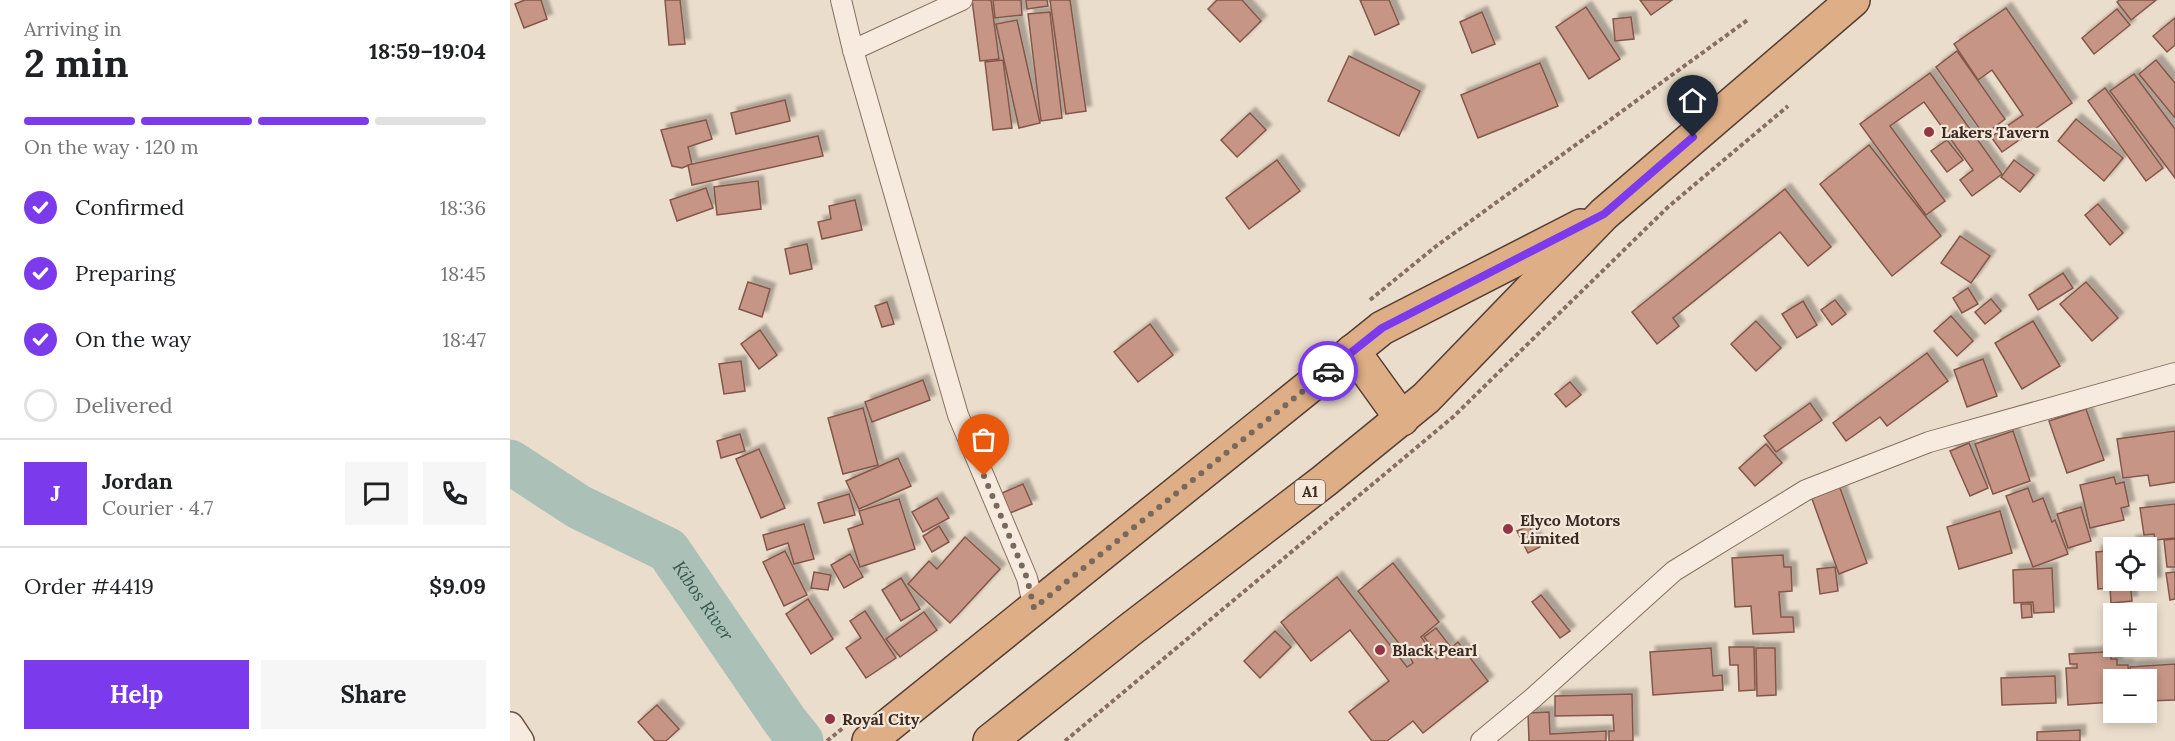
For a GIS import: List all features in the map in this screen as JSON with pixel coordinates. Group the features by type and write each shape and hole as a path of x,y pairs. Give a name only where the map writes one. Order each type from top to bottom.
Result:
{"highway":[{"name":"A1","path":"1002,737 1402,419 1426,398 1604,214 1853,0"},
{"name":"A1","path":"869,741 1382,328 1604,214"},
{"path":"1353,351 1402,419"}],"main road":[{"path":"510,726 520,741"}],"street":[{"path":"841,0 853,50 957,416 1027,578 1034,608"},
{"path":"853,50 962,0"},
{"path":"1481,741 1533,698 1674,571 1806,490 1929,442 2175,373"}],"building":[{"path":"525,0 541,0 547,19 524,28 515,4"},
{"path":"665,0 680,0 685,44 669,45"},
{"path":"972,0 991,0 999,59 980,61"},
{"path":"993,0 1021,0 1022,15 995,18"},
{"path":"1026,0 1047,0 1048,6 1027,9"},
{"path":"1050,0 1070,0 1086,111 1066,114"},
{"path":"1217,0 1242,0 1261,21 1240,42 1208,9"},
{"path":"1360,0 1389,0 1399,24 1375,35"},
{"path":"1640,0 1672,0 1651,15"},
{"path":"2119,0 2156,0 2131,20 2117,2"},
{"path":"1586,7 1620,59 1589,79 1556,27"},
{"path":"2006,8 2072,103 2002,152 1991,137 2023,115 1992,70 1978,80 1954,44"},
{"path":"2117,9 2130,25 2094,54 2082,38"},
{"path":"1050,12 1062,118 1041,121 1028,14"},
{"path":"1482,12 1495,44 1472,53 1460,22"},
{"path":"1631,17 1634,39 1615,41 1613,19"},
{"path":"2175,18 2175,45 2167,52 2153,36"},
{"path":"1017,20 1040,123 1019,128 996,24"},
{"path":"1957,51 2005,119 1984,135 1936,67"},
{"path":"1349,56 1420,91 1399,136 1328,101"},
{"path":"1003,60 1012,128 993,130 985,62"},
{"path":"2156,60 2175,83 2175,118 2139,74"},
{"path":"1540,63 1558,106 1478,138 1461,95"},
{"path":"1930,73 2002,174 1972,196 1960,180 1973,170 1924,102 1890,126 1945,201 1926,215 1860,124"},
{"path":"2134,74 2175,129 2175,178 2110,91"},
{"path":"2105,88 2163,168 2146,181 2088,101"},
{"path":"785,100 790,121 736,134 731,113"},
{"path":"1250,113 1266,130 1237,157 1221,140"},
{"path":"2076,119 2123,158 2104,181 2058,141"},
{"path":"706,120 712,139 688,147 692,164 682,168 672,166 661,130"},
{"path":"818,136 823,156 692,185 688,165"},
{"path":"1947,140 1963,160 1947,172 1931,151"},
{"path":"1869,145 1941,236 1892,276 1820,184"},
{"path":"1277,160 1300,191 1249,229 1226,198"},
{"path":"2014,160 2034,175 2020,192 2001,177"},
{"path":"758,181 761,209 717,215 714,187"},
{"path":"706,188 713,208 677,221 670,200"},
{"path":"1785,189 1831,247 1808,266 1780,232 1673,318 1679,326 1657,344 1632,312"},
{"path":"855,200 862,230 822,239 818,222 831,219 829,206"},
{"path":"2098,204 2123,233 2110,245 2085,215"},
{"path":"1960,236 1990,256 1971,283 1941,263"},
{"path":"807,244 812,269 790,274 785,249"},
{"path":"2063,273 2073,288 2038,310 2029,295"},
{"path":"748,282 770,289 762,317 739,309"},
{"path":"2086,282 2118,318 2092,341 2060,304"},
{"path":"1968,288 1978,304 1962,313 1953,298"},
{"path":"1991,299 2001,311 1985,324 1975,312"},
{"path":"1835,300 1846,314 1832,325 1821,310"},
{"path":"1803,301 1817,325 1797,338 1782,314"},
{"path":"887,302 894,324 882,327 875,306"},
{"path":"1951,316 1973,341 1957,356 1934,331"},
{"path":"1756,321 1781,348 1756,371 1731,344"},
{"path":"2033,321 2060,366 2022,389 1995,343"},
{"path":"1150,324 1173,355 1138,382 1114,352"},
{"path":"760,330 777,355 759,369 741,344"},
{"path":"1927,353 1948,381 1887,426 1880,417 1846,441 1833,423"},
{"path":"1983,359 1997,396 1967,407 1954,370"},
{"path":"741,361 745,391 724,394 719,364"},
{"path":"923,380 930,400 872,422 865,402"},
{"path":"1570,382 1581,395 1566,407 1555,394"},
{"path":"1810,403 1822,420 1776,452 1764,436"},
{"path":"863,408 878,465 843,474 828,418"},
{"path":"2086,409 2104,460 2067,473 2049,421"},
{"path":"2013,431 2030,481 1993,494 1975,444"},
{"path":"2175,431 2175,482 2150,486 2148,475 2123,478 2117,439"},
{"path":"740,434 745,451 721,458 717,441"},
{"path":"1969,443 1988,488 1970,496 1950,451"},
{"path":"1766,444 1782,463 1755,486 1739,468"},
{"path":"759,449 785,508 761,518 736,459"},
{"path":"898,458 911,486 859,509 846,481"},
{"path":"1835,474 1867,563 1839,574 1807,485"},
{"path":"2114,477 2116,484 2124,482 2129,506 2121,508 2124,520 2090,528 2080,485"},
{"path":"1023,484 1032,504 1010,513 1002,493"},
{"path":"2028,488 2033,502 2043,498 2052,522 2055,520 2068,554 2033,567 2006,496"},
{"path":"849,494 855,515 824,523 818,503"},
{"path":"937,498 949,518 923,532 912,512"},
{"path":"899,499 915,549 860,567 848,529 863,524 859,511"},
{"path":"2175,504 2175,538 2157,540 2154,534 2144,535 2140,508"},
{"path":"2081,507 2091,541 2068,548 2057,514"},
{"path":"2000,511 2012,553 1959,569 1947,527"},
{"path":"804,524 814,559 794,564 788,543 767,550 763,535"},
{"path":"939,526 949,542 932,552 923,536"},
{"path":"1529,526 1540,547 1528,553 1517,531"},
{"path":"965,537 1000,569 950,623 908,584 929,561 937,569"},
{"path":"2175,539 2175,567 2167,567 2164,540"},
{"path":"785,551 807,595 784,606 763,562"},
{"path":"2103,551 2103,589 2098,589 2096,552"},
{"path":"850,554 863,577 844,588 831,565"},
{"path":"1783,555 1784,567 1791,567 1792,591 1779,592 1781,617 1793,617 1794,632 1753,634 1751,606 1735,607 1732,558"},
{"name":"Black Pearl","path":"1393,563 1439,622 1421,637 1437,659 1458,642 1488,681 1423,733 1413,721 1387,741 1372,741 1349,712 1389,681 1350,630 1311,661 1281,622 1337,577 1407,667 1413,663 1411,659 1358,591"},
{"path":"1835,567 1838,591 1820,594 1817,569"},
{"path":"2052,568 2054,612 2034,613 2033,602 2014,603 2013,570"},
{"path":"814,572 831,575 828,590 811,588"},
{"path":"2175,572 2175,599 2170,600 2166,573"},
{"path":"901,578 920,609 901,621 882,590"},
{"path":"2110,591 2131,591 2132,601 2111,603"},
{"path":"1541,595 1570,631 1560,638 1532,602"},
{"path":"808,599 833,639 811,654 786,614"},
{"path":"2021,604 2031,604 2032,617 2022,618"},
{"path":"865,611 896,658 866,678 846,648 861,638 850,621"},
{"path":"924,612 937,630 900,657 886,639"},
{"path":"1436,628 1450,646 1438,655 1424,637"},
{"path":"1275,631 1291,647 1260,678 1244,661"},
{"path":"1729,647 1754,647 1755,690 1739,691 1738,665 1730,665"},
{"path":"1711,648 1713,676 1722,675 1723,690 1653,695 1650,652"},
{"path":"1756,648 1775,648 1776,695 1757,696"},
{"path":"2103,652 2103,657 2117,659 2117,665 2128,665 2128,669 2103,669 2103,703 2068,705 2066,668 2077,668 2077,664 2070,664 2069,654"},
{"path":"2175,664 2175,700 2157,701 2157,669 2130,669 2130,667"},
{"path":"2055,676 2056,703 2002,705 2001,678"},
{"path":"1632,694 1633,741 1609,741 1609,731 1614,731 1613,715 1555,716 1555,696"},
{"path":"657,705 679,729 666,741 655,741 638,722"},
{"path":"1549,712 1550,734 1606,731 1606,741 1529,741 1528,713"},
{"path":"2080,730 2080,741 2037,741 2037,732"}],"waterway":[{"name":"Kibos River","path":"510,462 579,507 668,550 801,741"}],"way so far":[{"path":"984,476 1027,578 1034,608 1328,371"}],"place":[{"name":"Lakers Tavern","path":"1929,132"},
{"name":"Elyco Motors Limited","path":"1508,529"},
{"name":"Black Pearl","path":"1380,650"},
{"name":"Royal City","path":"830,719"}],"route":[{"path":"1328,371 1382,328 1604,214 1693,137"}]}
